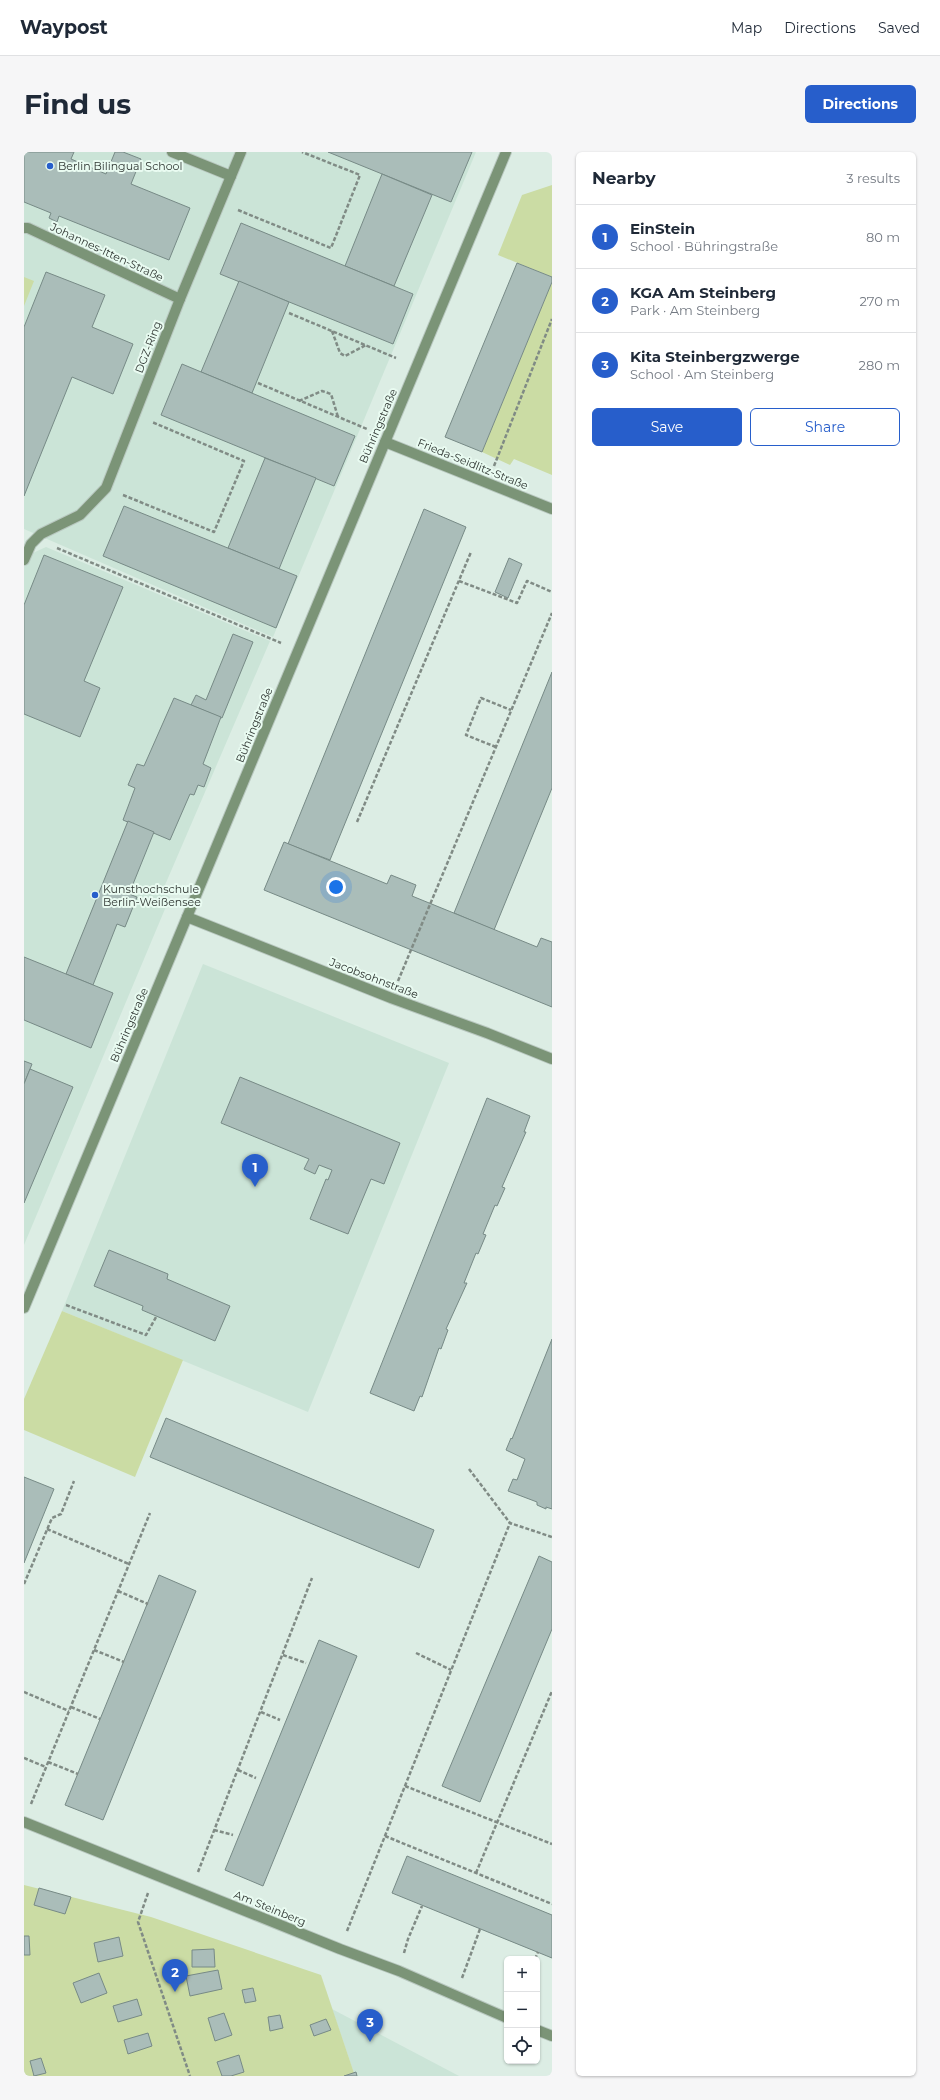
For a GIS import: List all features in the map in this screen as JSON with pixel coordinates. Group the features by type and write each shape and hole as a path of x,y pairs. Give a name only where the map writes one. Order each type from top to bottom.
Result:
{"street":[{"path":"172,152 231,176"},
{"name":"DGZ-Ring","path":"24,560 31,544 40,534 80,515 106,488 180,299 241,152"},
{"name":"Bühringstraße","path":"24,1308 506,152"},
{"name":"Johannes-Itten-Straße","path":"24,228 28,228 180,299"},
{"name":"Frieda-Seidlitz-Straße","path":"385,442 552,509"},
{"name":"Jacobsohnstraße","path":"188,917 391,998 487,1033 552,1059"},
{"name":"Am Steinberg","path":"24,1822 340,1950 399,1971 504,2017"},
{"path":"540,2031 552,2036"}],"path":[{"path":"220,203 331,248 360,175 302,152"},
{"path":"289,313 396,358"},
{"path":"487,483 552,320"},
{"path":"332,331 340,354 345,356 366,345"},
{"path":"258,383 367,429"},
{"path":"299,401 322,391 331,394 338,417"},
{"path":"106,488 214,532 244,461 135,415"},
{"path":"53,528 56,548 298,650"},
{"path":"357,822 471,552"},
{"path":"459,581 517,603 527,581 552,592"},
{"path":"391,998 552,613"},
{"path":"496,747 466,735 481,698 511,710"},
{"path":"66,1305 146,1335 156,1317"},
{"path":"470,1470 510,1523 552,1537"},
{"path":"24,1584 52,1518 61,1514 74,1481"},
{"path":"24,1822 150,1513"},
{"path":"340,1950 510,1523"},
{"path":"47,1529 129,1564"},
{"path":"191,1889 312,1578"},
{"path":"118,1592 148,1604"},
{"path":"94,1650 124,1662"},
{"path":"416,1654 451,1670"},
{"path":"283,1655 306,1663"},
{"path":"476,1873 552,1691"},
{"path":"24,1692 69,1711"},
{"path":"71,1707 100,1719"},
{"path":"261,1712 280,1720"},
{"path":"24,1758 46,1767"},
{"path":"48,1762 78,1774"},
{"path":"238,1770 256,1778"},
{"path":"405,1786 552,1844"},
{"path":"214,1830 233,1835"},
{"path":"385,1836 552,1904"},
{"path":"154,1874 138,1922 190,2076"},
{"path":"399,1971 408,1939 422,1906"},
{"path":"457,1996 467,1962 480,1929"},
{"path":"536,1956 538,1952"}],"shaded area":[{"path":"24,152 476,152 273,637 24,529"},
{"name":"Kunsthochschule Berlin-Weißensee","path":"46,547 270,641 162,892 170,897 24,1245 24,557"},
{"path":"203,964 449,1063 308,1412 62,1311"},
{"path":"332,2009 459,2076 355,2076"}],"green space":[{"path":"552,185 552,277 498,255 522,195"},
{"path":"24,277 34,281 24,306"},
{"path":"552,282 552,475 514,459 510,465 482,452"},
{"path":"62,1311 183,1360 135,1477 24,1430 24,1399"},
{"path":"24,1885 151,1917 321,1975 355,2076 24,2076"}],"building":[{"path":"24,152 74,152 71,159 106,174 115,152 123,152 141,159 131,184 190,208 169,260 59,216 57,222 49,218 51,213 24,202"},
{"path":"328,152 472,152 451,202"},
{"path":"382,174 432,195 394,286 345,266"},
{"path":"241,223 413,294 393,344 220,274"},
{"path":"517,263 552,277 552,282 482,452 445,437"},
{"path":"46,272 105,295 92,327 133,344 113,394 72,377 24,496 24,327"},
{"path":"239,281 289,302 252,393 201,372"},
{"path":"182,364 355,436 334,486 161,415"},
{"path":"265,458 316,478 279,569 228,548"},
{"path":"124,506 297,576 276,628 103,556"},
{"path":"424,509 466,527 330,860 288,844"},
{"path":"44,555 123,587 84,681 100,688 80,737 24,714 24,605"},
{"path":"509,558 522,564 508,598 495,592"},
{"path":"233,634 253,642 222,718 191,705 196,695 206,700"},
{"path":"552,672 552,788 494,930 454,913"},
{"path":"174,698 221,717 203,764 211,768 204,787 198,785 194,795 190,794 170,840 123,820 135,788 128,785 137,764 144,766"},
{"path":"128,821 154,832 129,894 137,897 125,927 117,924 93,985 66,974"},
{"path":"284,842 387,884 391,875 416,885 412,896 537,947 541,938 552,942 552,1007 264,890"},
{"path":"24,957 113,993 91,1048 24,1020"},
{"path":"24,1061 32,1064 24,1084"},
{"path":"30,1069 73,1087 24,1203 24,1084"},
{"path":"240,1077 400,1143 384,1184 371,1179 348,1234 310,1219 326,1179 328,1180 332,1170 319,1165 315,1174 304,1169 309,1159 221,1123"},
{"path":"487,1098 530,1116 524,1132 526,1132 502,1187 505,1188 497,1206 495,1205 483,1234 486,1235 478,1254 476,1253 464,1283 467,1283 446,1329 448,1330 441,1349 439,1348 422,1397 420,1396 414,1411 370,1393"},
{"path":"109,1250 168,1274 167,1279 230,1306 215,1341 142,1310 143,1306 94,1286"},
{"path":"552,1339 552,1509 546,1507 546,1509 537,1505 537,1502 508,1491 513,1479 517,1480 525,1459 506,1450 511,1438 512,1439"},
{"path":"166,1418 434,1530 419,1568 150,1457"},
{"path":"24,1477 54,1489 24,1563"},
{"path":"539,1556 552,1562 552,1629 480,1802 442,1786"},
{"path":"159,1575 196,1591 103,1820 65,1805"},
{"path":"319,1640 357,1656 263,1886 225,1870"},
{"path":"407,1856 552,1915 552,1958 392,1893"},
{"path":"39,1888 71,1897 65,1914 34,1905"},
{"path":"24,1936 29,1936 30,1955 24,1955"},
{"path":"119,1937 123,1956 98,1962 94,1943"},
{"path":"214,1949 215,1967 192,1967 192,1950"},
{"path":"218,1970 222,1989 190,1996 186,1976"},
{"path":"99,1973 107,1993 81,2003 73,1983"},
{"path":"253,1988 256,2001 245,2003 242,1990"},
{"path":"137,1999 142,2015 118,2022 113,2006"},
{"path":"224,2013 232,2035 215,2041 208,2018"},
{"path":"280,2015 283,2028 270,2031 268,2017"},
{"path":"326,2019 331,2030 314,2036 310,2025"},
{"path":"148,2033 152,2046 128,2054 124,2040"},
{"path":"239,2055 244,2072 231,2076 222,2076 217,2062"},
{"path":"41,2058 46,2073 34,2076 30,2061"},
{"path":"356,2072 357,2076 344,2076"}],"place":[{"name":"Berlin Bilingual School","path":"50,166"},
{"name":"Kunsthochschule Berlin-Weißensee","path":"95,895"},
{"name":"EinStein","path":"255,1187"},
{"name":"KGA Am Steinberg","path":"175,1992"},
{"name":"Kita Steinbergzwerge","path":"370,2042"}]}
